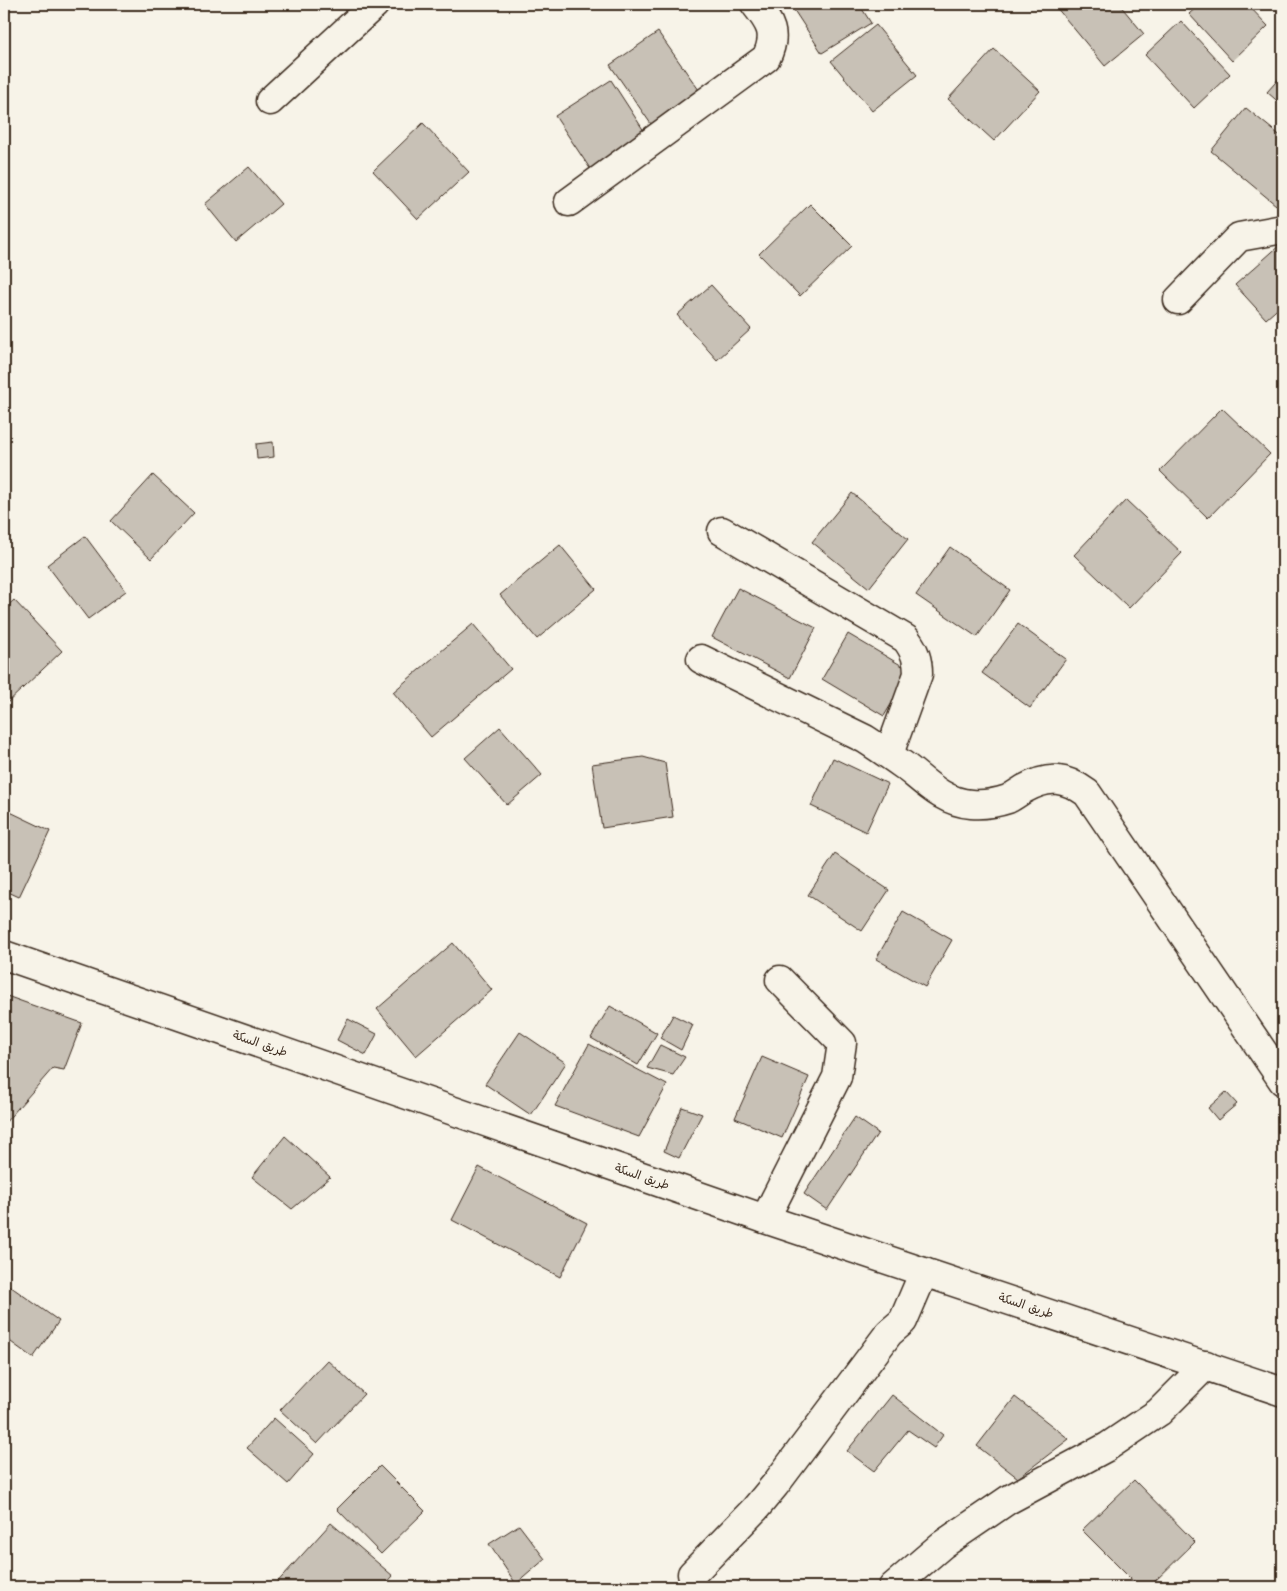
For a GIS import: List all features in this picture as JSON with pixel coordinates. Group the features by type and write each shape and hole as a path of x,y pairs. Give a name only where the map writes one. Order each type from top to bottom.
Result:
{"street":[{"path":"270,101 375,4"},
{"path":"569,202 766,58 771,48 770,25 755,4"},
{"path":"1178,300 1239,237 1283,230"},
{"path":"722,532 906,639 914,650 918,661 918,674 889,754"},
{"path":"701,659 865,739 889,754 932,790 950,800 970,804 990,804 1009,798 1041,781 1058,779 1074,783 1087,793 1283,1081"},
{"name":"طريق السكة","path":"4,955 765,1219 1206,1365 1278,1385"},
{"path":"765,1219 837,1077 842,1043 780,980"},
{"path":"692,1574 755,1509 889,1333 903,1322 924,1272"},
{"path":"893,1587 942,1545 1008,1500 1107,1447 1159,1412 1206,1365"}],"building":[{"path":"339,4 356,4 347,13"},
{"path":"790,4 859,4 871,23 822,53"},
{"path":"1059,4 1119,4 1144,34 1105,66 1056,7"},
{"path":"1200,4 1247,4 1268,26 1232,61 1189,14"},
{"path":"1181,21 1230,74 1194,108 1145,55"},
{"path":"876,25 917,75 872,111 831,61"},
{"path":"658,32 699,90 651,124 610,65"},
{"path":"994,49 1040,91 994,141 948,99"},
{"path":"1283,74 1283,106 1267,92"},
{"path":"611,80 646,134 591,170 555,116"},
{"path":"1246,108 1283,138 1283,196 1276,205 1211,151"},
{"path":"423,123 469,172 418,219 373,171"},
{"path":"249,167 281,204 236,242 205,204"},
{"path":"810,204 852,246 800,296 759,254"},
{"path":"1281,244 1283,246 1283,304 1266,319 1235,285"},
{"path":"711,285 751,329 717,360 677,315"},
{"path":"1283,365 1283,376 1278,370"},
{"path":"1222,408 1270,454 1208,518 1160,471"},
{"path":"273,442 274,457 257,459 256,444"},
{"path":"153,475 194,513 151,559 111,521"},
{"path":"852,493 908,539 869,588 812,542"},
{"path":"1126,500 1182,553 1129,608 1074,555"},
{"path":"85,536 126,591 88,619 47,565"},
{"path":"560,545 596,589 537,639 500,595"},
{"path":"950,547 1010,590 977,637 916,595"},
{"path":"738,588 816,628 790,678 712,637"},
{"path":"14,600 62,651 4,706 4,609"},
{"path":"473,624 511,669 431,737 393,692"},
{"path":"1018,624 1066,659 1030,708 982,673"},
{"path":"848,634 911,671 884,716 822,679"},
{"path":"500,727 542,775 507,805 465,758"},
{"path":"643,757 665,763 673,817 602,828 592,764"},
{"path":"833,758 888,784 866,832 811,806"},
{"path":"4,809 50,831 19,897 4,890"},
{"path":"835,854 889,890 862,931 808,895"},
{"path":"903,912 952,940 925,987 876,959"},
{"path":"453,943 492,990 416,1056 377,1009"},
{"path":"4,995 82,1023 64,1070 53,1068 4,1124"},
{"path":"610,1006 657,1033 638,1065 591,1038"},
{"path":"673,1015 693,1025 681,1050 660,1038"},
{"path":"348,1019 377,1034 366,1055 337,1040"},
{"path":"520,1032 566,1063 531,1115 485,1084"},
{"path":"589,1044 667,1085 639,1137 555,1106"},
{"path":"660,1045 685,1057 673,1075 647,1068"},
{"path":"762,1057 809,1077 782,1138 735,1118"},
{"path":"1226,1092 1237,1104 1218,1120 1208,1108"},
{"path":"682,1107 702,1114 679,1158 664,1151"},
{"path":"855,1117 878,1133 827,1210 804,1194"},
{"path":"285,1136 330,1177 292,1209 252,1177"},
{"path":"479,1167 587,1223 560,1277 452,1220"},
{"path":"7,1284 59,1321 33,1358 4,1337 4,1289"},
{"path":"327,1360 364,1394 317,1444 280,1410"},
{"path":"892,1395 943,1435 934,1448 908,1430 874,1471 847,1451"},
{"path":"1015,1397 1069,1439 1018,1478 977,1446"},
{"path":"274,1418 314,1454 288,1484 247,1448"},
{"path":"380,1466 425,1511 381,1554 337,1509"},
{"path":"1134,1480 1195,1542 1149,1587 1139,1587 1082,1530"},
{"path":"331,1523 393,1576 383,1587 273,1587"},
{"path":"519,1525 545,1559 516,1584 489,1544"},
{"path":"221,1580 226,1587 214,1587"}]}
